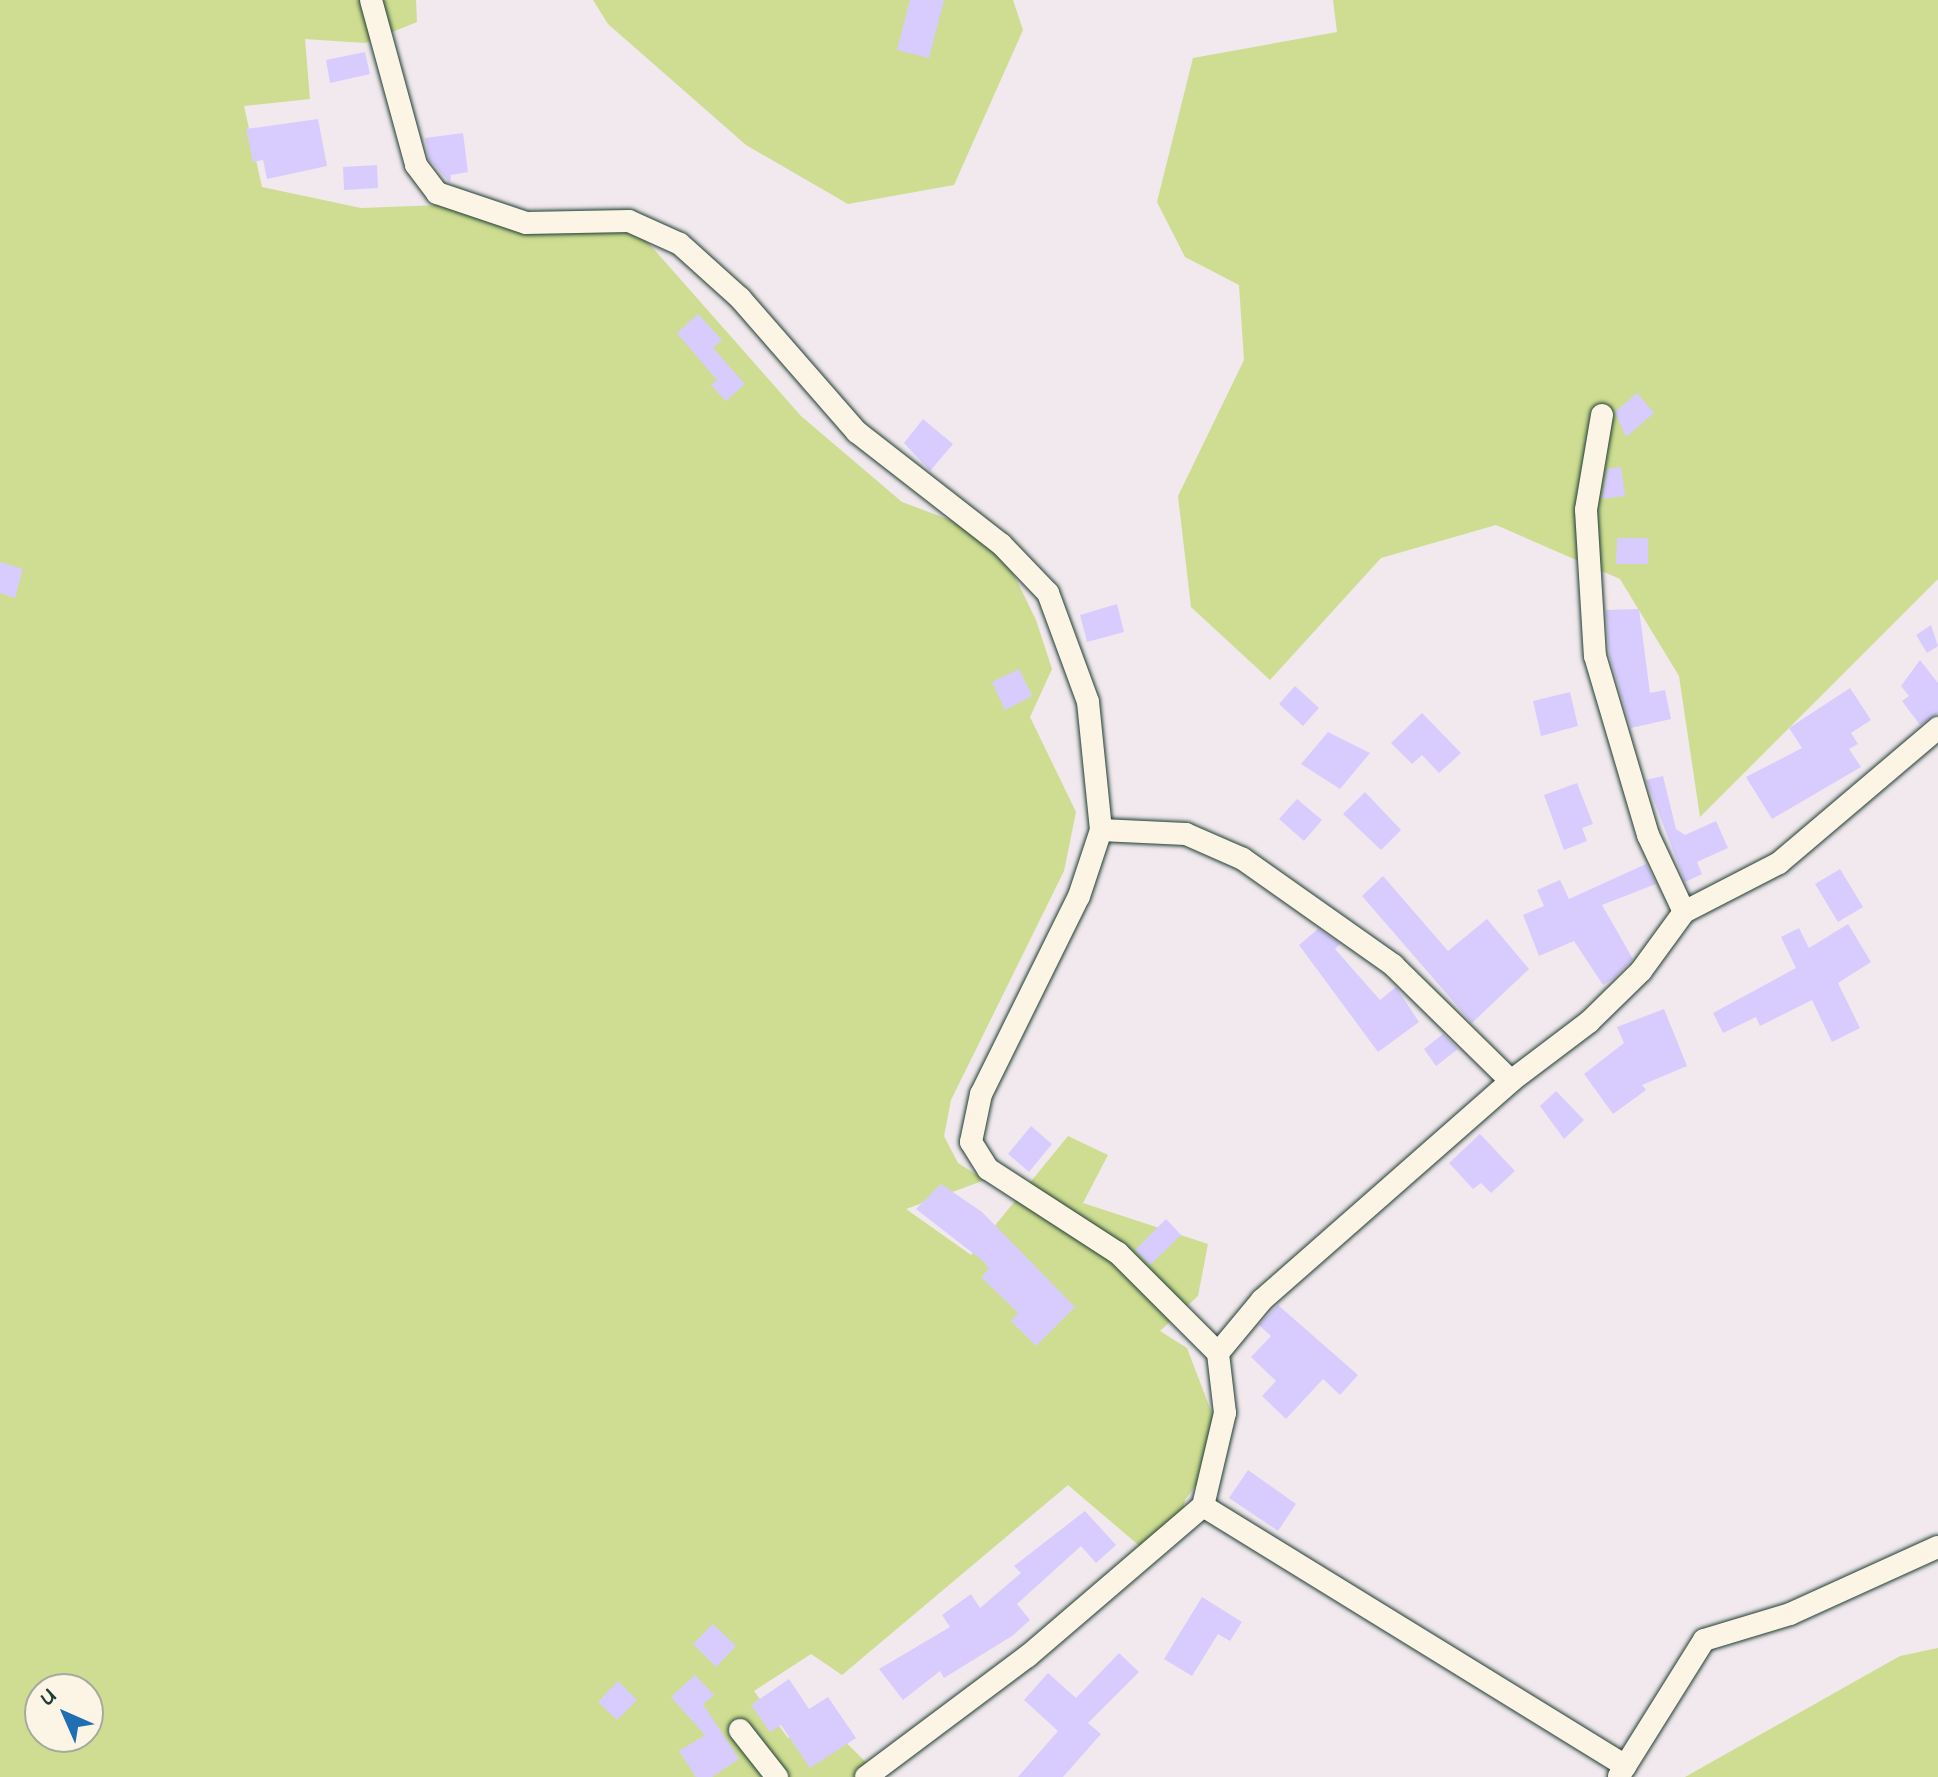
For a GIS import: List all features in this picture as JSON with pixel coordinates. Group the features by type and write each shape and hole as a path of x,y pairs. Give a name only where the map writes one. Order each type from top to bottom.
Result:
{"street":[{"path":"371,0 416,165 437,193 526,223 629,221 680,244 740,298 876,450 1026,566 1063,619 1076,654 1088,702 1101,830 1079,896 981,1094 971,1142 988,1169 1118,1253 1218,1353 1225,1413 1203,1506 1028,1656 866,1777"},
{"path":"1602,415 1586,510 1595,656 1648,835 1684,912"},
{"path":"1218,1353 1262,1300 1511,1081 1589,1022 1641,971 1684,912 1779,863 1938,728"},
{"path":"1101,830 1186,834 1243,859 1393,965 1511,1081"},
{"path":"1203,1506 1622,1771 1704,1640 1790,1614 1938,1547"},
{"path":"740,1730 777,1777"}],"green space":[{"path":"0,0 416,0 417,22 365,43 305,39 310,99 244,106 262,187 361,208 441,205 502,222 637,230 801,416 902,502 974,529 1014,575 1036,620 1052,669 1030,717 1076,812 1064,871 951,1100 944,1136 958,1163 985,1180 906,1209 971,1255 1068,1136 1108,1155 1083,1203 1208,1244 1198,1296 1160,1331 1187,1348 1216,1424 1210,1466 1185,1500 1180,1523 1149,1554 1068,1485 842,1675 811,1654 754,1691 788,1738 821,1718 881,1777 0,1777"},
{"path":"593,0 1013,0 1023,30 954,185 848,204 746,145 608,24"},
{"path":"1333,0 1938,0 1938,579 1700,817 1679,676 1620,579 1496,525 1381,558 1270,680 1191,607 1178,496 1244,360 1239,285 1185,257 1157,202 1193,58 1337,32"},
{"path":"1938,1648 1938,1777 1685,1777 1900,1656"}],"building":[{"path":"910,0 944,0 929,58 897,50"},
{"path":"365,52 370,74 330,83 326,60"},
{"path":"318,119 327,166 267,179 263,160 253,162 246,129"},
{"path":"463,133 468,172 451,175 450,183 429,159 425,138"},
{"path":"377,165 378,188 344,190 343,167"},
{"path":"698,314 722,340 713,348 745,384 726,401 711,385 717,380 677,333"},
{"path":"1637,393 1654,413 1626,437 1615,412"},
{"path":"923,419 953,444 930,471 904,443"},
{"path":"1621,467 1625,496 1602,499 1607,469"},
{"path":"1617,538 1648,538 1648,564 1616,564"},
{"path":"0,562 23,569 15,598 0,593"},
{"path":"1117,604 1124,632 1087,642 1080,615"},
{"path":"1639,609 1650,693 1665,690 1671,719 1631,728 1609,654 1606,610"},
{"path":"1931,625 1938,646 1927,653 1916,635"},
{"path":"1920,660 1938,683 1938,713 1920,725 1902,701 1909,696 1901,686"},
{"path":"1019,669 1032,696 1005,710 992,682"},
{"path":"1295,686 1319,708 1303,726 1279,704"},
{"path":"1850,688 1871,720 1851,733 1858,744 1849,749 1861,767 1772,819 1746,777 1802,748 1789,728"},
{"path":"1570,692 1578,726 1541,736 1533,701"},
{"path":"1422,713 1461,753 1439,773 1422,755 1412,764 1391,743"},
{"path":"1328,732 1370,753 1340,789 1301,764"},
{"path":"1663,776 1676,829 1685,835 1716,821 1728,848 1697,862 1702,874 1685,882 1646,780"},
{"path":"1577,783 1593,824 1582,828 1587,841 1564,850 1544,795"},
{"path":"1365,792 1401,830 1381,850 1343,814"},
{"path":"1297,799 1322,820 1304,841 1279,819"},
{"path":"1646,864 1656,884 1602,905 1633,959 1614,978 1603,985 1574,941 1539,956 1523,915 1544,906 1537,890 1560,880 1569,899"},
{"path":"1840,869 1863,907 1838,922 1815,884"},
{"path":"1383,876 1448,951 1487,919 1529,969 1472,1023 1362,896"},
{"path":"1848,924 1871,962 1838,983 1860,1028 1832,1042 1812,1000 1760,1026 1756,1017 1723,1033 1713,1013 1796,968 1781,937 1799,928 1809,948"},
{"path":"1318,929 1340,944 1335,949 1380,1000 1396,987 1419,1022 1378,1052 1299,945"},
{"path":"1664,1009 1687,1066 1642,1085 1646,1090 1613,1114 1584,1074 1624,1043 1617,1027"},
{"path":"1443,1034 1458,1049 1436,1066 1424,1049"},
{"path":"1556,1091 1584,1120 1564,1139 1540,1106"},
{"path":"1031,1126 1052,1144 1029,1172 1008,1154"},
{"path":"1480,1134 1515,1171 1491,1193 1481,1183 1473,1189 1449,1163"},
{"path":"941,1184 982,1212 1075,1307 1036,1346 1011,1321 1018,1313 981,1277 989,1269 983,1261 916,1209"},
{"path":"1166,1219 1181,1235 1150,1265 1135,1250"},
{"path":"1278,1305 1358,1375 1340,1395 1323,1379 1286,1419 1262,1396 1276,1381 1251,1357 1271,1336 1259,1325"},
{"path":"1248,1470 1296,1504 1278,1531 1229,1498"},
{"path":"1085,1511 1116,1545 1096,1563 1081,1546 1017,1604 1030,1620 1012,1636 944,1678 940,1671 903,1700 879,1669 950,1627 942,1615 971,1594 980,1608 1021,1573 1014,1566"},
{"path":"1202,1597 1242,1622 1230,1641 1218,1634 1192,1676 1164,1659"},
{"path":"713,1624 736,1646 716,1667 693,1644"},
{"path":"1119,1653 1139,1672 1088,1723 1101,1734 1063,1777 1018,1777 1058,1731 1024,1700 1048,1673 1076,1698"},
{"path":"695,1675 714,1695 703,1704 739,1759 712,1777 696,1777 679,1751 705,1735 671,1697"},
{"path":"789,1679 809,1709 828,1697 856,1738 810,1768 781,1725 770,1732 751,1705"},
{"path":"618,1681 637,1700 617,1720 598,1702"}]}
